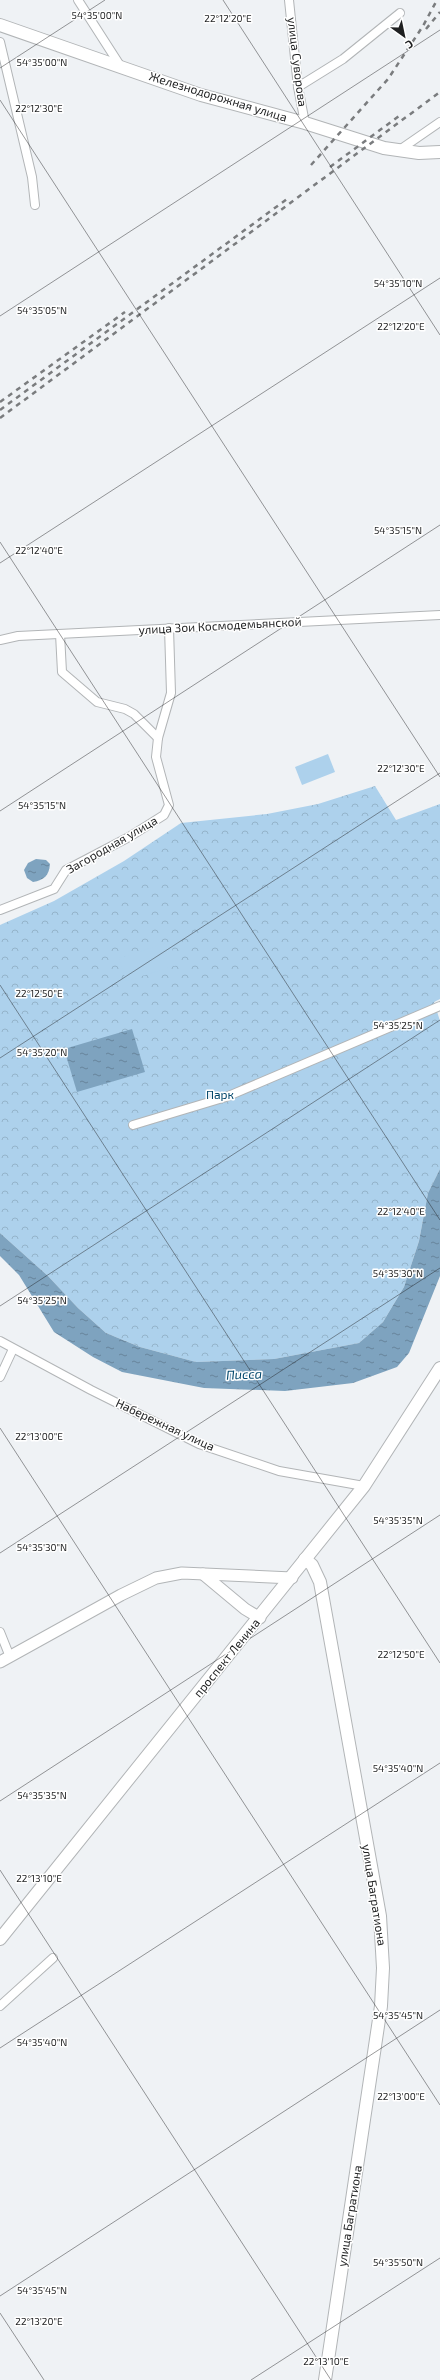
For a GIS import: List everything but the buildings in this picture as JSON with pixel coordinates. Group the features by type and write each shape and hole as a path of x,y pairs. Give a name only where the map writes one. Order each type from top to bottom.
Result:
{"main road":[{"name":"Железнодорожная улица","path":"0,25 201,95 305,123 384,148 398,151 440,152"},
{"name":"проспект Ленина","path":"0,1939 260,1618 364,1486 440,1368"},
{"name":"улица Багратиона","path":"306,1559 312,1565 320,1582 380,1916 383,1948 380,2014 325,2380"},
{"path":"5,1659 120,1595 156,1578 182,1573 269,1579 292,1578"},
{"path":"203,1574 245,1610 260,1618"}],"street":[{"path":"78,0 122,68"},
{"name":"улица Суворова","path":"289,0 298,87 305,123"},
{"path":"298,87 343,59 400,13"},
{"path":"0,42 32,178 35,206"},
{"path":"398,151 440,122"},
{"name":"улица Зои Космодемьянской","path":"0,640 18,636 440,615"},
{"path":"60,634 62,672 97,702 125,709 134,714 158,738 171,693 169,628"},
{"name":"Загородная улица","path":"0,910 54,889 66,870 129,837 164,815 169,805 156,757 158,738"},
{"path":"133,1125 226,1097 440,1006"},
{"name":"Набережная улица","path":"0,1341 199,1444 279,1471 364,1486"},
{"path":"0,1377 13,1349"},
{"path":"0,1632 5,1659"},
{"path":"0,2006 53,1958"}],"green space":[{"path":"328,754 335,772 302,785 295,767"},
{"name":"Парк","path":"375,786 396,820 440,804 440,999 434,1002 440,1021 440,1169 428,1193 419,1241 404,1287 383,1322 359,1343 274,1359 196,1362 140,1347 106,1333 78,1308 48,1276 0,1233 0,925 54,901 124,861 181,823 267,814 318,804"},
{"path":"170,942 177,965 126,981 119,958"}],"water":[{"path":"36,859 46,860 50,864 45,877 33,882 27,878 24,870 28,863"},
{"path":"132,1029 145,1072 77,1092 64,1049"},
{"name":"Писса","path":"440,1169 440,1276 409,1353 397,1367 353,1383 285,1391 204,1388 122,1372 93,1357 54,1332 19,1275 0,1256 0,1233 48,1276 78,1308 106,1333 140,1347 196,1362 274,1359 359,1343 383,1322 404,1287 419,1241 428,1193"}],"railway":[{"path":"311,165 388,79 423,26 437,0"},
{"path":"426,29 440,12"},
{"path":"0,418 440,92"},
{"path":"330,167 399,116"},
{"path":"0,410 287,199"},
{"path":"0,402 125,312"}]}
